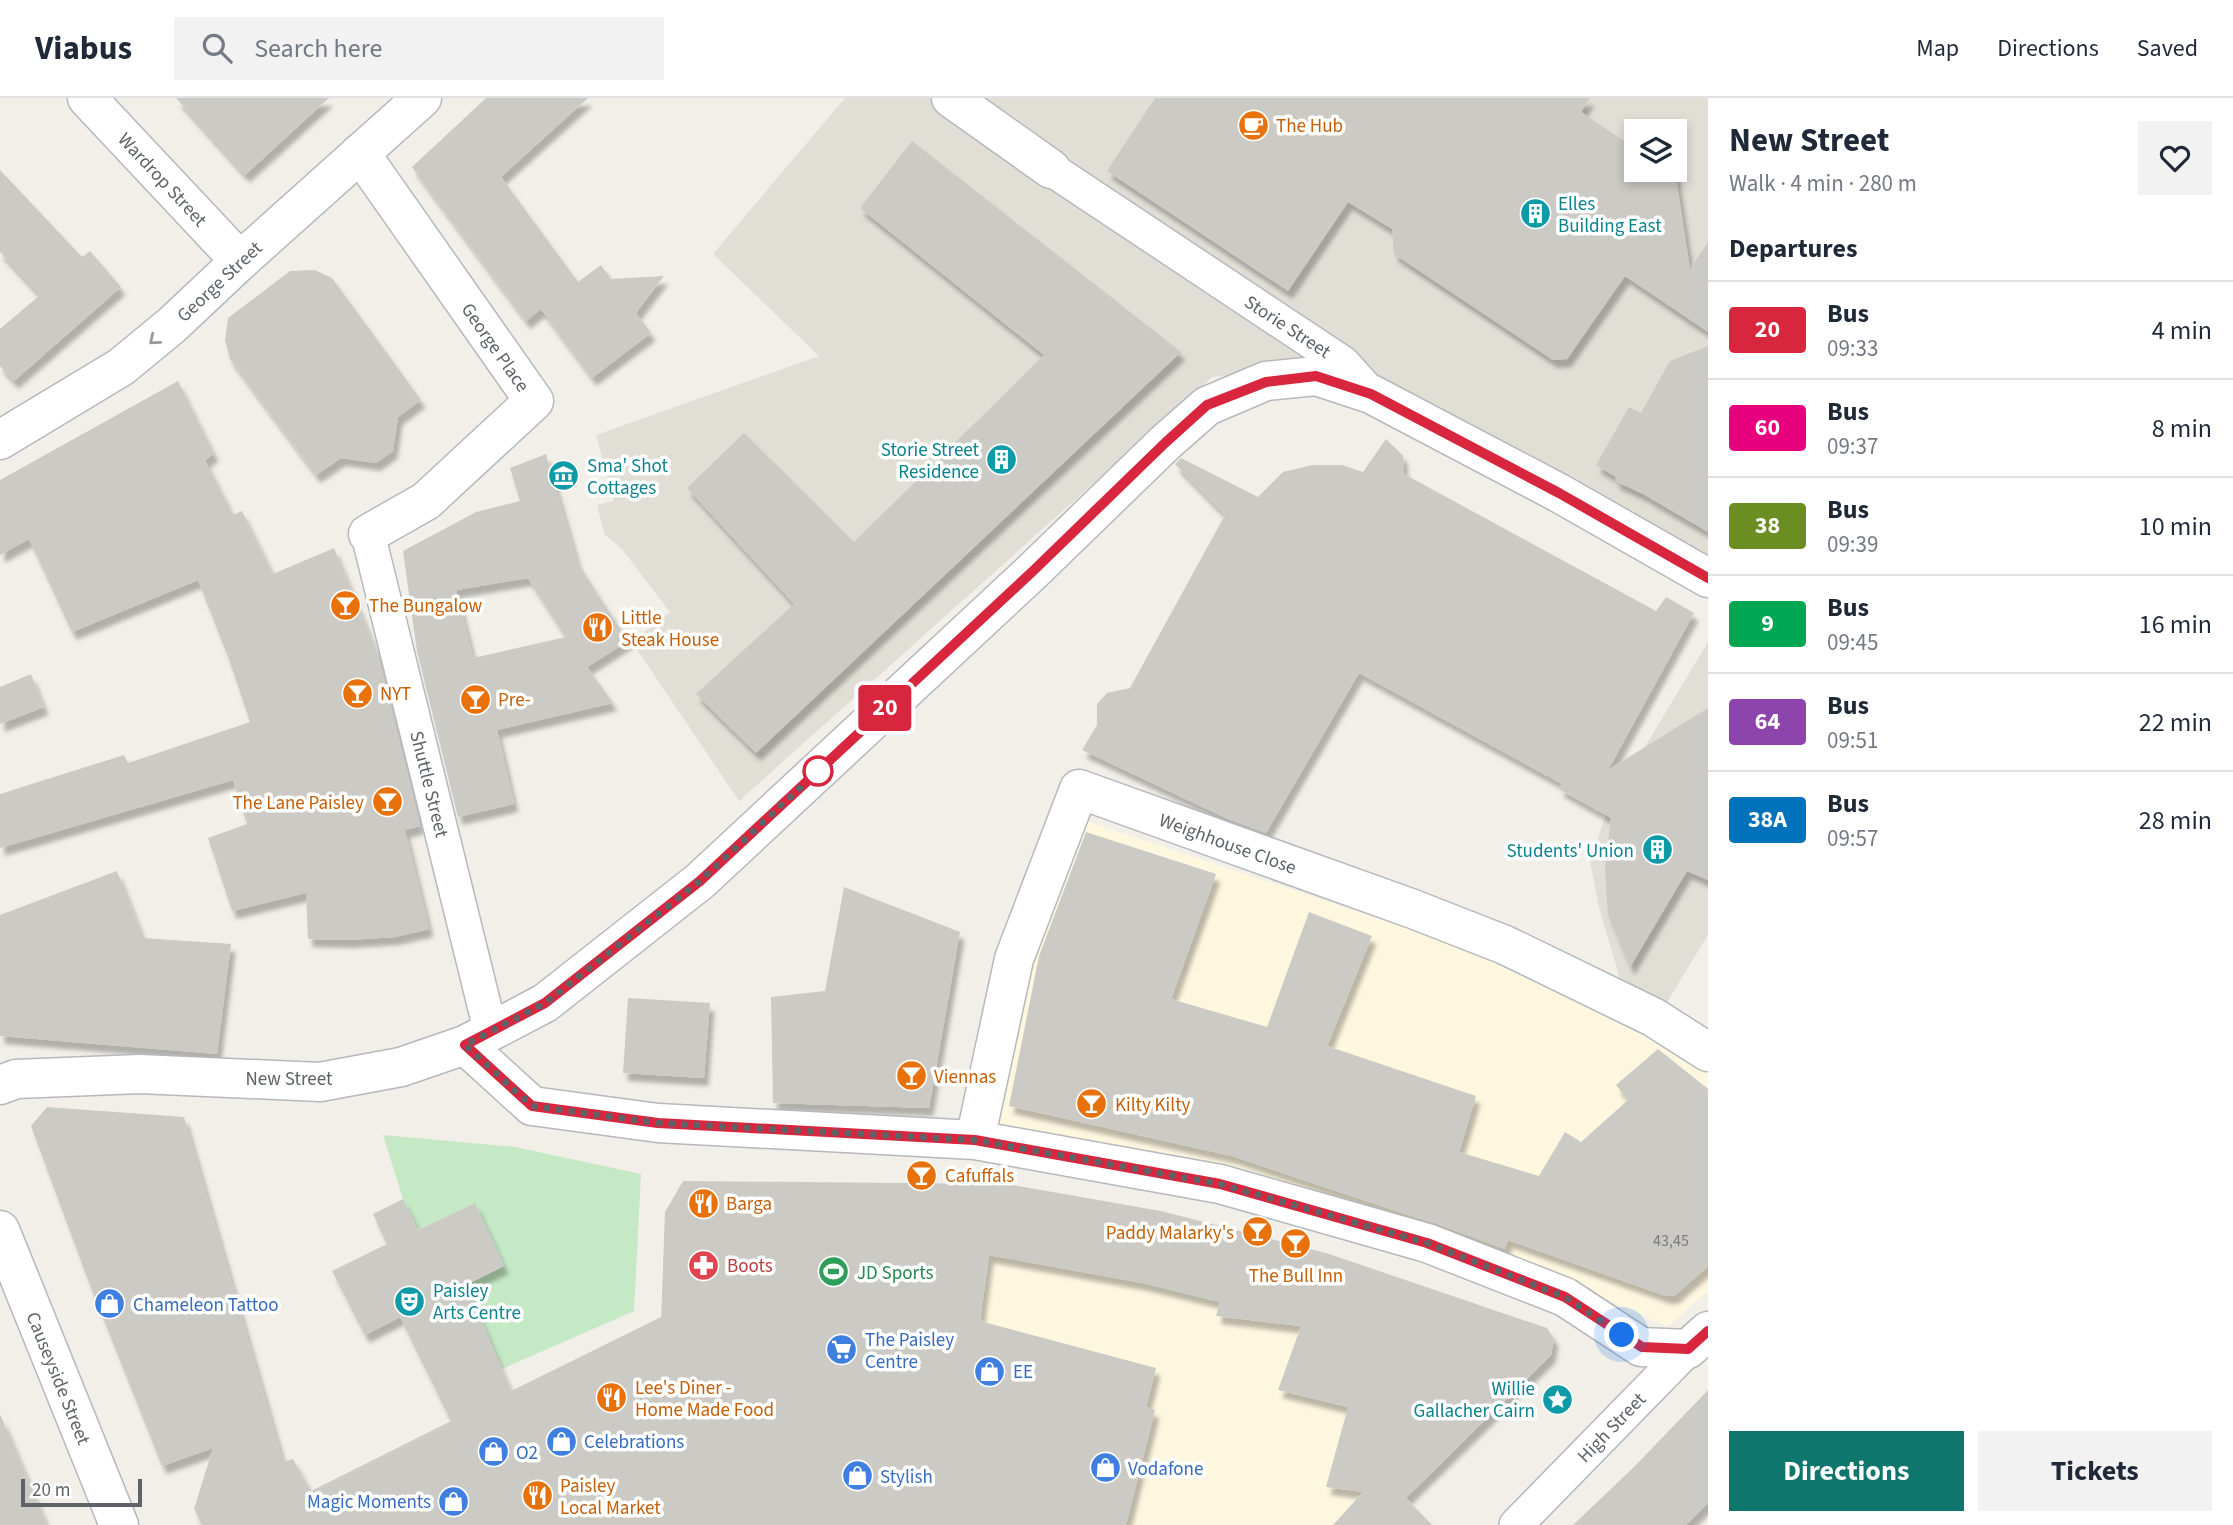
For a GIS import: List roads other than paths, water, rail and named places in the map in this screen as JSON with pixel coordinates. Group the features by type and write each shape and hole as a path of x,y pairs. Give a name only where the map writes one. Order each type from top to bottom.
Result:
{"street":[{"name":"Wardrop Street","path":"87,98 240,261"},
{"name":"George Street","path":"0,440 121,367 172,325 422,98"},
{"name":"Storie Street","path":"951,98 1051,169 1343,363 1371,394 1559,493 1708,578"},
{"name":"George Place","path":"360,153 534,401 426,501 368,534"},
{"name":"New Street","path":"0,1085 16,1079 140,1074 320,1082 401,1067 478,1039 545,1003 700,881 1207,405 1266,382 1316,376 1371,394"},
{"name":"Shuttle Street","path":"368,534 478,1039"},
{"name":"Weighhouse Close","path":"975,1140 1014,959 1079,789 1505,945 1653,1017 1708,1052"},
{"path":"478,1039 532,1106 658,1123 975,1140 1220,1184 1427,1243 1565,1297 1642,1347 1698,1340"},
{"name":"Causeyside Street","path":"0,1230 119,1525"},
{"name":"High Street","path":"1516,1525 1698,1340"}],"place":[{"name":"The Hub","path":"1253,125"},
{"name":"Elles Building East","path":"1535,214"},
{"name":"Storie Street Residence","path":"1002,460"},
{"name":"Sma' Shot Cottages","path":"564,476"},
{"name":"The Bungalow","path":"346,605"},
{"name":"Little Steak House","path":"598,628"},
{"name":"NYT","path":"357,693"},
{"name":"Pre-","path":"475,699"},
{"name":"The Lane Paisley","path":"387,802"},
{"name":"Students' Union","path":"1657,850"},
{"name":"Viennas","path":"911,1076"},
{"name":"Kilty Kilty","path":"1092,1104"},
{"name":"Cafuffals","path":"922,1175"},
{"name":"Barga","path":"703,1203"},
{"name":"Paddy Malarky's","path":"1257,1232"},
{"name":"The Bull Inn","path":"1296,1244"},
{"name":"Boots","path":"704,1265"},
{"name":"JD Sports","path":"834,1272"},
{"name":"Paisley Arts Centre","path":"410,1301"},
{"name":"Chameleon Tattoo","path":"110,1304"},
{"name":"The Paisley Centre","path":"842,1350"},
{"name":"EE","path":"990,1371"},
{"name":"Lee's Diner - Home Made Food","path":"612,1398"},
{"name":"Willie Gallacher Cairn","path":"1558,1399"},
{"name":"Celebrations","path":"561,1441"},
{"name":"O2","path":"493,1452"},
{"name":"Vodafone","path":"1105,1468"},
{"name":"Stylish","path":"857,1476"},
{"name":"Paisley Local Market","path":"537,1496"},
{"name":"Magic Moments","path":"454,1501"}]}
